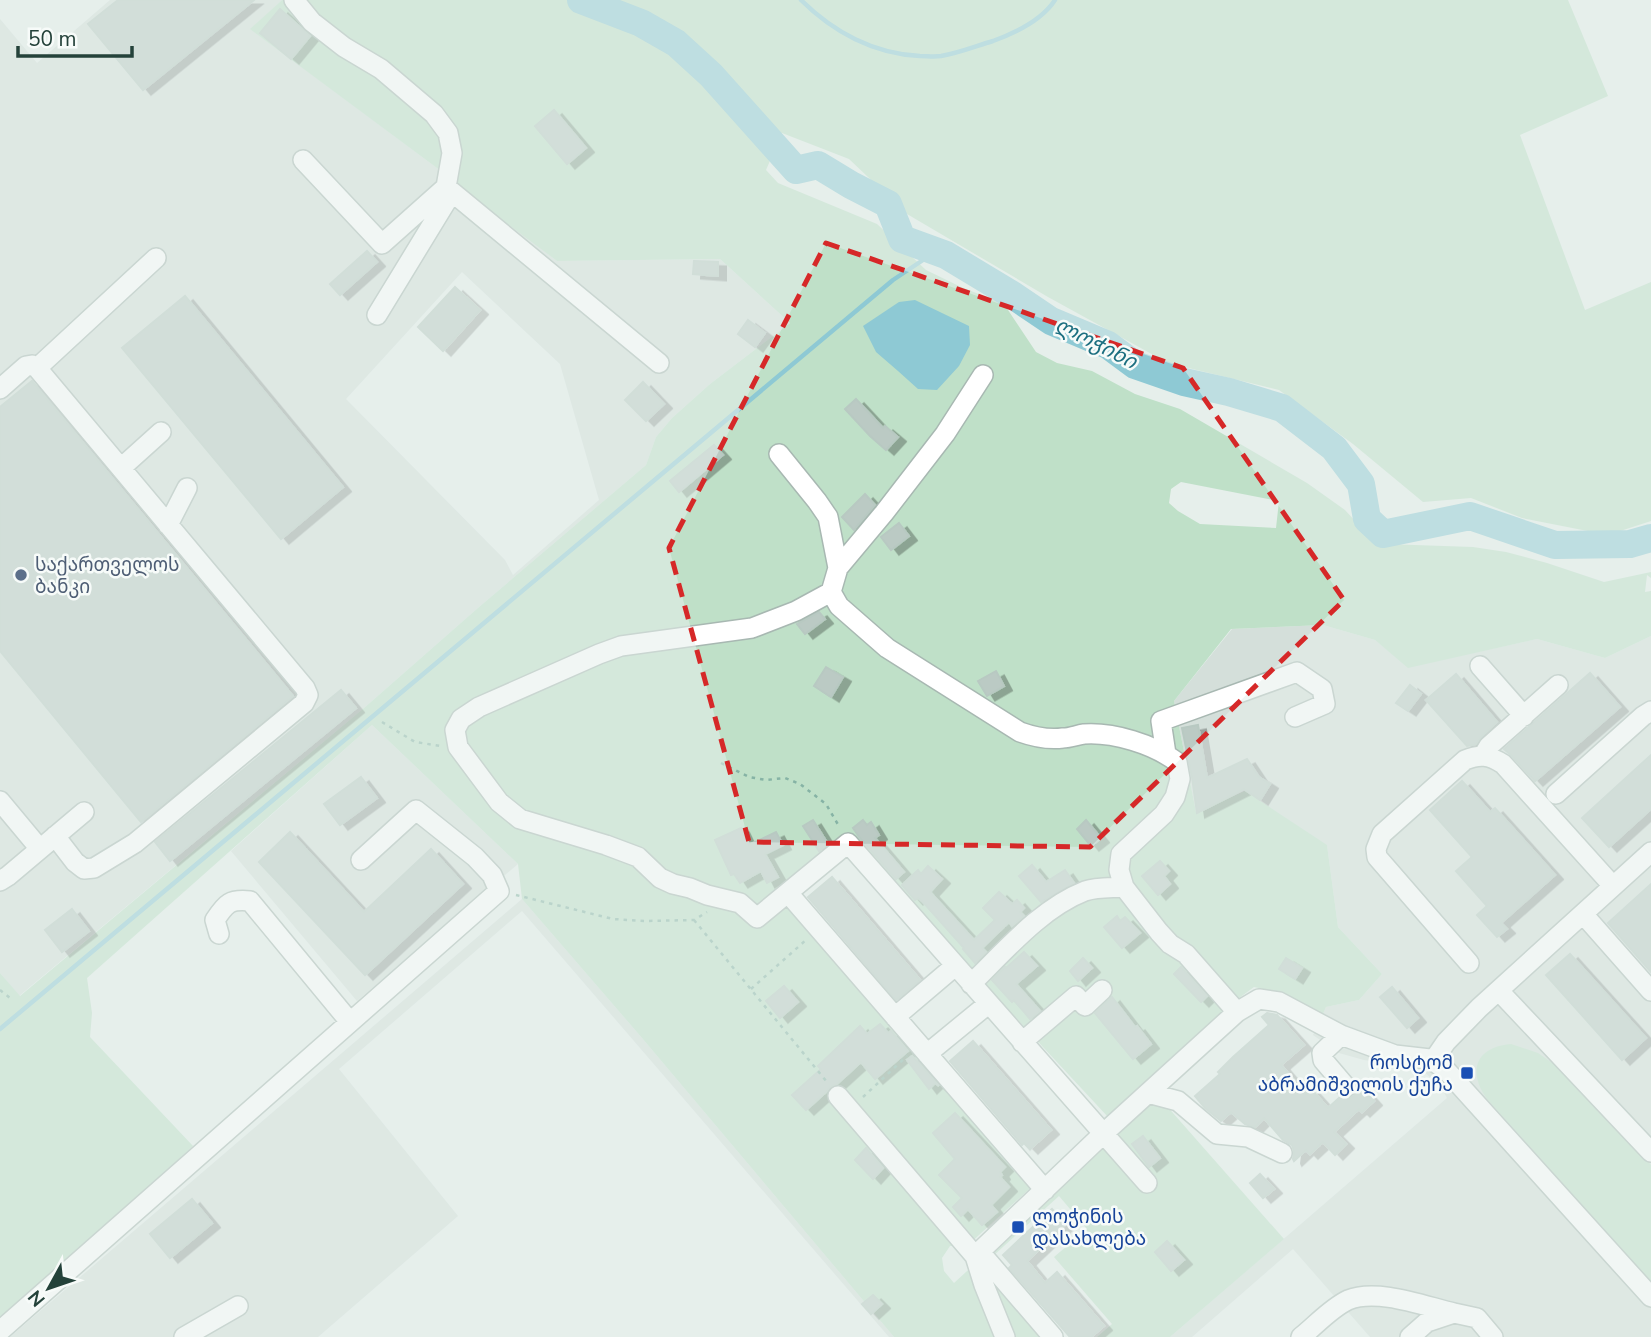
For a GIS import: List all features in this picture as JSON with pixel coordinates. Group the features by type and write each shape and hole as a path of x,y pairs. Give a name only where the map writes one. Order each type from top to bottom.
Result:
{"street":[{"path":"294,0 312,22 344,47 381,69 434,114 447,132 453,153 449,190 377,315"},
{"path":"303,160 382,244 449,190"},
{"path":"449,190 659,363"},
{"path":"37,368 156,258"},
{"path":"0,388 26,366 37,368 305,688 308,695 304,703 135,843 94,868 84,869 47,843 0,800"},
{"path":"983,375 945,434 838,568 831,592 796,611 752,628 643,642 599,654 479,707 461,719 455,730 458,747 499,802 520,819 638,857 660,878 740,904 757,918 848,843 1147,1184"},
{"path":"121,468 161,432"},
{"path":"779,454 828,517 838,568"},
{"path":"168,525 187,488"},
{"path":"831,592 839,606 887,648 1020,732 1037,738 1062,739 1084,734 1112,734 1166,754 1177,762 1180,779 1175,797 1164,814 1121,854 1118,870 1124,887 1159,932 1170,944 1186,954 1237,1012"},
{"path":"1480,666 1524,716"},
{"path":"1166,754 1161,720 1297,672 1322,689 1325,704 1295,717"},
{"path":"1483,755 1489,746 1558,685"},
{"path":"1556,794 1651,711"},
{"path":"1469,963 1377,858 1376,849 1382,834 1465,760 1475,755 1483,755 1503,764 1613,886"},
{"path":"0,1331 499,891 492,875 475,857 416,810 361,860"},
{"path":"0,881 84,812"},
{"path":"1433,1061 1446,1042 1499,991 1651,852"},
{"path":"971,984 1034,923 1066,901 1087,890 1124,887"},
{"path":"788,893 1045,1189"},
{"path":"219,934 215,920 224,906 235,899 250,901 350,1022"},
{"path":"1583,914 1651,991"},
{"path":"895,1017 955,966"},
{"path":"1022,1042 1076,996 1085,1006 1102,990"},
{"path":"1499,991 1651,1152"},
{"path":"977,1253 1237,1012 1259,999 1279,1002 1341,1035 1395,1055 1430,1059 1446,1070 1651,1297"},
{"path":"923,1049 988,1004"},
{"path":"1341,1035 1322,1053 1323,1060 1346,1087"},
{"path":"1148,1093 1178,1101 1217,1133 1248,1137 1282,1153"},
{"path":"844,1102 1054,1337"},
{"path":"977,1253 984,1285 1005,1337"},
{"path":"1301,1337 1335,1308 1363,1296 1381,1296 1476,1318 1493,1337"},
{"path":"184,1337 238,1306"},
{"path":"1410,1337 1427,1322 1454,1313"}],"path":[{"path":"382,722 415,742 458,747"},
{"path":"721,763 749,777 766,780 785,778 800,783 826,804 848,843"},
{"path":"499,891 613,919 694,920 707,913 722,899"},
{"path":"694,920 844,1102 923,1049"},
{"path":"750,990 819,929"},
{"path":"0,990 10,998"}],"highlighted area":[{"path":"826,243 1183,368 1344,600 1090,847 749,842 669,548"}],"shaded area":[{"path":"110,0 282,0 251,29 557,261 720,259 790,323 710,384 672,418 656,437 646,465 364,708 19,996 0,973 0,19 37,63","holes":["462,272 560,364 599,500 513,575 505,560 346,399"]},
{"path":"1323,625 1375,640 1408,667 1537,639 1605,658 1651,636 1651,1337 1370,1337 1293,1249 1192,1337 1170,1337 1447,1098 1441,1087 1420,1068 1364,1060 1339,1053 1313,1035 1326,1007 1359,1000 1382,974 1338,927 1327,845 1196,813 1174,701 1232,629"},
{"path":"372,725 518,864 357,1001 231,851"},
{"path":"522,899 894,1337 889,1337 522,911 339,1069 458,1216 318,1337 10,1337"}],"green space":[{"path":"282,0 1568,0 1608,96 1520,135 1585,310 1651,282 1651,521 1608,535 1522,518 1471,498 1423,502 1353,444 1279,390 1168,363 1048,297 907,214 849,159 782,133 766,170 778,183 877,224 926,270 1004,304 1036,352 1057,363 1092,371 1135,394 1180,409 1307,483 1345,510 1367,534 1385,544 1473,547 1506,552 1604,582 1651,572 1651,578 1647,575 1645,592 1651,591 1651,636 1605,658 1537,639 1408,668 1375,640 1323,625 1231,629 1174,701 1196,812 1245,791 1327,845 1338,927 1382,974 1359,1000 1326,1007 1322,1016 1281,993 1254,987 1235,1001 1108,1117 849,838 778,889 1037,1182 967,1246 950,1246 942,1258 944,1271 954,1283 1158,1096 1284,1239 1170,1337 1097,1337 1112,1324 1054,1257 1087,1229 1059,1196 993,1256 1064,1337 894,1337 522,899 518,864 372,725 87,978 92,1013 90,1037 193,1146 0,1324 0,973 20,996 364,708 646,465 656,437 672,418 710,384 790,323 720,259 557,261 250,29","holes":["1181,482 1279,501 1276,528 1200,524 1169,503 1171,489"]},
{"path":"1511,1044 1538,1053 1568,1074 1651,1165 1651,1282 1487,1099 1481,1089 1477,1079 1478,1062 1490,1050"}],"water":[{"path":"915,300 969,326 970,345 959,366 937,390 918,389 876,352 863,326 899,302"}],"building":[{"path":"118,0 254,0 143,90 88,24"},
{"path":"280,9 310,36 291,59 260,33"},
{"path":"554,110 586,148 567,164 535,126"},
{"path":"367,251 377,262 340,295 330,284"},
{"path":"694,261 718,262 718,276 693,274"},
{"path":"455,287 480,310 443,351 418,327"},
{"path":"185,296 343,487 281,539 122,348"},
{"path":"748,320 765,333 755,347 738,334"},
{"path":"32,381 293,696 141,822 0,651 0,407"},
{"path":"643,382 664,404 646,421 625,400"},
{"path":"856,399 883,428 885,426 898,437 886,450 845,409"},
{"path":"714,445 723,455 679,492 670,481"},
{"path":"865,494 875,505 854,530 842,517"},
{"path":"899,523 909,536 891,550 881,537"},
{"path":"819,612 825,619 805,634 797,624"},
{"path":"826,667 843,677 831,697 814,686"},
{"path":"996,671 1004,686 987,696 978,681"},
{"path":"1590,673 1620,707 1535,781 1504,749"},
{"path":"1456,674 1497,722 1476,744 1467,746 1426,700"},
{"path":"1410,685 1421,694 1408,711 1396,703"},
{"path":"341,690 356,708 170,861 155,842"},
{"path":"1198,725 1207,778 1247,759 1259,777 1270,784 1260,800 1244,789 1197,813 1182,728"},
{"path":"1651,755 1651,809 1609,847 1582,818"},
{"path":"361,777 377,798 340,825 324,804"},
{"path":"1462,781 1490,812 1495,808 1555,875 1501,923 1507,929 1497,937 1477,915 1487,906 1456,871 1472,857 1430,810"},
{"path":"813,820 828,844 819,851 803,826"},
{"path":"863,820 867,825 871,822 879,835 875,838 904,872 896,879 853,828"},
{"path":"1086,820 1101,838 1091,846 1077,829"},
{"path":"741,828 749,845 776,832 783,845 765,854 778,877 767,883 761,871 740,883 734,874 731,875 715,840"},
{"path":"290,832 364,912 431,849 463,884 365,975 259,862"},
{"path":"1160,861 1169,871 1164,876 1170,884 1158,895 1142,876"},
{"path":"1032,865 1046,882 1065,870 1074,883 1041,902 1019,876"},
{"path":"928,866 942,879 930,892 974,940 995,920 983,908 999,892 1012,904 1017,900 1024,908 1020,912 1024,916 1012,926 1009,922 982,948 986,952 975,963 923,902 918,898 915,900 902,885 918,870 921,874"},
{"path":"832,877 920,980 896,1000 808,897"},
{"path":"1651,884 1651,972 1608,923"},
{"path":"72,909 89,931 62,952 45,930"},
{"path":"1117,916 1120,921 1125,917 1140,933 1122,948 1104,927"},
{"path":"1024,952 1037,966 1016,984 1040,1011 1030,1019 992,980"},
{"path":"1570,954 1646,1038 1622,1060 1546,975"},
{"path":"1083,958 1092,968 1078,981 1070,971"},
{"path":"1286,958 1302,968 1295,979 1279,969"},
{"path":"1181,967 1207,996 1201,1002 1174,974"},
{"path":"784,986 798,1002 780,1018 766,1001"},
{"path":"1392,987 1418,1018 1407,1028 1380,997"},
{"path":"1112,997 1151,1044 1133,1059 1095,1013"},
{"path":"1267,1013 1277,1015 1304,1045 1281,1065 1306,1094 1311,1089 1328,1108 1340,1097 1348,1099 1354,1096 1358,1090 1357,1082 1374,1101 1362,1112 1359,1109 1334,1132 1346,1144 1335,1155 1323,1142 1310,1154 1306,1150 1294,1161 1292,1145 1283,1140 1264,1118 1255,1127 1245,1124 1231,1112 1221,1121 1195,1096 1269,1025 1262,1017"},
{"path":"880,1024 888,1033 891,1031 908,1051 875,1079 861,1062 806,1110 792,1095 821,1069 818,1066 860,1026 867,1034"},
{"path":"973,1041 1051,1130 1030,1149 1024,1143 1022,1145 950,1061"},
{"path":"912,1056 939,1086 935,1083 929,1089 907,1060"},
{"path":"955,1113 1005,1167 1000,1172 1000,1177 1009,1187 991,1205 997,1212 982,1225 968,1209 961,1216 953,1207 962,1198 939,1175 955,1159 933,1133"},
{"path":"1143,1136 1160,1158 1149,1167 1132,1144"},
{"path":"866,1148 883,1168 873,1179 855,1160"},
{"path":"1260,1174 1274,1189 1263,1198 1250,1183"},
{"path":"192,1199 212,1223 170,1258 150,1234"},
{"path":"1052,1209 1066,1224 1027,1261 1045,1283 1057,1272 1104,1326 1091,1337 1070,1337 1009,1268 1012,1265 1003,1255"},
{"path":"1167,1241 1184,1260 1171,1271 1155,1252"},
{"path":"873,1295 882,1304 871,1314 862,1304"}],"waterway":[{"name":"ლოჭინი","path":"581,0 641,23 676,43 711,75 796,170 818,165 888,204 902,239 946,255 1051,321 1108,345 1135,365 1184,382 1282,408 1334,448 1361,484 1367,519 1383,534 1470,516 1555,545 1630,544 1651,538"},
{"path":"801,0 827,22 871,46 903,54 933,56 961,51 1010,34 1035,20 1055,0"},
{"path":"0,1029 893,280 926,258 946,255"}],"place":[{"name":"საქართველოს ბანკი","path":"21,575"},
{"name":"როსტომ აბრამიშვილის ქუჩა","path":"1467,1073"},
{"name":"ლოჭინის დასახლება","path":"1018,1227"}]}
